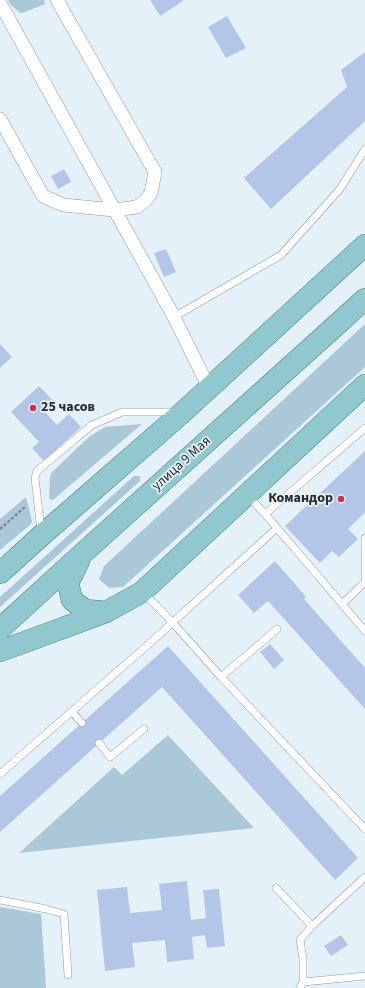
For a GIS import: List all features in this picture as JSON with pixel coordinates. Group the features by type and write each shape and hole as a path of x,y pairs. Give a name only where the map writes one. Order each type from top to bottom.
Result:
{"main road":[{"path":"0,573 183,412 365,245"},
{"name":"улица 9 Мая","path":"0,629 365,299"},
{"path":"0,651 106,612 142,592 365,385"},
{"path":"82,554 68,583 72,600 85,610 106,612"}],"street":[{"path":"0,119 43,196 63,205 114,210 137,207 145,201 151,192 155,172 57,0"},
{"path":"0,4 174,317 209,388"}],"lane":[{"path":"174,317 281,255 340,189 365,149"},
{"path":"42,535 35,478 37,470 92,425 122,412 183,412"},
{"path":"265,514 365,428"},
{"path":"247,495 365,631"},
{"path":"0,774 72,712 277,528"},
{"path":"342,604 365,582 365,538"},
{"path":"142,592 365,830"},
{"path":"221,677 277,629"},
{"path":"72,712 82,723"},
{"path":"99,743 110,757 144,729"},
{"path":"365,877 312,926 300,940 303,959 302,985 365,976"},
{"path":"276,888 312,926"},
{"path":"0,900 64,914 68,975"}],"path":[{"path":"0,529 25,507"}],"shaded area":[{"path":"8,0 44,0 45,4 20,13 10,4"},
{"path":"365,324 365,367 123,587 109,588 99,579 104,566"},
{"path":"142,424 53,500 50,499 50,477 52,472 90,436 105,427"},
{"path":"134,476 140,476 140,481 0,607 0,597"},
{"path":"26,497 32,521 31,524 0,550 0,519"},
{"path":"168,735 254,828 19,853 114,767 122,775"},
{"path":"0,907 41,914 46,988 0,988"}],"building":[{"path":"150,0 182,0 183,1 160,16"},
{"path":"227,16 246,48 226,58 208,27"},
{"path":"365,52 365,121 271,209 244,178 347,87 341,70"},
{"path":"64,169 71,182 58,189 51,176"},
{"path":"166,249 176,272 164,277 154,253"},
{"path":"0,344 12,357 0,368"},
{"path":"39,386 56,404 46,413 57,425 69,414 81,427 44,461 32,448 39,442 11,412"},
{"path":"365,451 365,512 348,529 358,539 339,557 332,551 320,563 285,526"},
{"path":"275,561 306,597 304,599 365,668 365,709 268,601 254,613 238,595"},
{"path":"270,644 284,660 274,669 260,652"},
{"path":"168,646 358,858 335,880 162,687 0,832 0,796"},
{"path":"187,881 191,920 206,918 203,890 219,889 225,946 207,948 205,935 192,937 194,959 167,962 165,940 132,943 135,967 105,971 97,890 127,887 130,913 162,910 159,884"},
{"path":"341,935 348,945 331,956 324,946"}],"place":[{"name":"25 часов","path":"33,408"},
{"name":"Командор","path":"341,499"}]}
